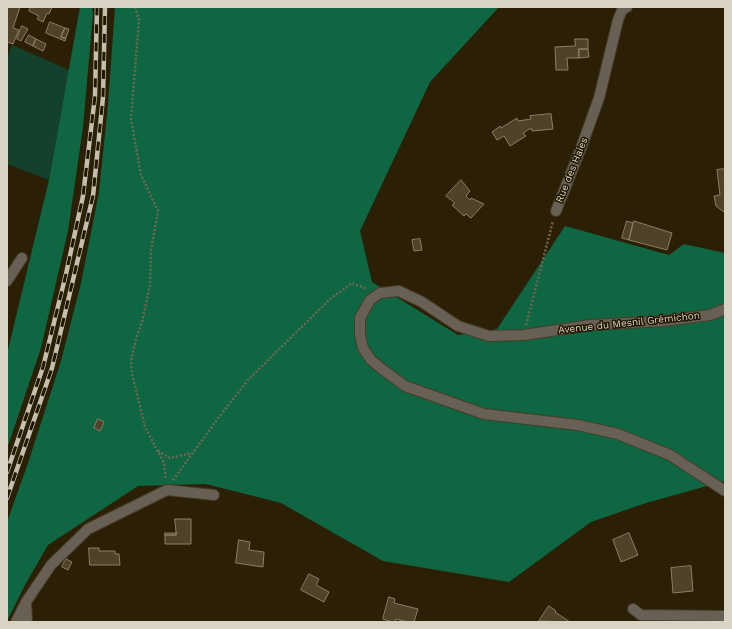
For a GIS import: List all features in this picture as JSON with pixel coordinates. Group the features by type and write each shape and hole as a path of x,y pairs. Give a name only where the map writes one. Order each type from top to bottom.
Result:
{"street":[{"name":"Rue des Haies","path":"556,211 599,98 618,20 622,10 627,7"},
{"path":"7,281 22,258"},
{"name":"Avenue du Mesnil Grémichon","path":"380,293 398,291 422,302 458,326 489,336 524,335 591,325 664,321 710,315 725,309"},
{"path":"380,293 370,300 360,318 360,335 363,348 371,360 405,386 484,414 578,425 618,434 670,455 725,491"},
{"path":"16,622 26,602 51,565 88,529 167,490 214,495"},
{"path":"26,602 27,622"},
{"path":"633,609 641,615 725,616"}],"path":[{"path":"136,7 139,20 131,118 140,175 158,211 151,250 150,285 142,322 131,360 132,374 144,426 164,463 167,490"},
{"name":"Rue des Haies","path":"524,335 556,211"},
{"path":"167,490 179,471 248,380 330,299 352,283 380,293"},
{"path":"158,451 170,458 193,453"}],"green space":[{"path":"80,7 92,7 93,14 83,127 68,231 41,348 7,449 7,354 49,180"},
{"path":"115,7 499,7 430,82 360,231 372,282 458,335 497,329 565,226 669,255 684,244 725,253 725,481 646,503 591,522 509,582 383,561 281,503 206,484 138,486 48,545 25,585 7,621 7,522 61,361 81,283 99,192 108,105"},
{"path":"12,45 69,70 49,180 7,164 7,58"}],"building":[{"path":"7,7 20,7 13,28 19,30 13,44 7,42"},
{"path":"31,7 52,7 49,14 47,13 43,22 37,19 39,16 29,11"},
{"path":"50,22 65,28 61,37 66,39 65,41 46,33"},
{"path":"22,26 28,29 21,41 17,39"},
{"path":"65,28 69,29 66,38 61,37"},
{"path":"29,35 36,39 33,46 25,42"},
{"path":"36,39 46,44 43,51 33,46"},
{"path":"575,39 588,39 588,49 579,49 579,58 567,58 568,70 556,70 555,47 575,46"},
{"path":"579,49 588,49 589,57 579,58"},
{"path":"551,114 553,129 532,131 532,129 529,129 523,133 526,136 510,146 504,136 497,140 492,132 500,126 501,128 517,118 518,121 531,119 530,116"},
{"path":"725,169 724,212 716,206 714,196 720,195 717,170"},
{"path":"461,180 470,191 466,196 470,200 471,198 484,204 471,218 466,214 464,216 452,205 455,203 446,196"},
{"path":"627,221 633,223 629,240 622,238"},
{"path":"634,221 672,233 667,250 629,240"},
{"path":"420,239 422,250 414,251 412,240"},
{"path":"98,419 104,422 100,431 94,428"},
{"path":"175,519 191,519 191,544 165,544 165,535 176,535"},
{"path":"165,533 176,533 176,535 165,535"},
{"path":"629,533 638,555 621,562 613,540"},
{"path":"239,540 250,542 249,550 264,552 263,567 236,563"},
{"path":"89,548 99,548 99,551 115,551 115,554 119,554 120,565 90,565"},
{"path":"66,559 72,562 68,570 62,567"},
{"path":"691,566 693,591 673,593 671,568"},
{"path":"309,574 319,579 316,585 329,592 324,602 301,590"},
{"path":"389,597 395,599 394,603 418,609 414,622 396,619 395,622 392,622 383,619"},
{"path":"549,606 556,611 555,612 570,622 539,621"}],"railway":[{"path":"7,472 43,367 66,274 83,196 95,96 97,7"},
{"path":"7,498 52,368 93,196 103,97 105,7"}]}
